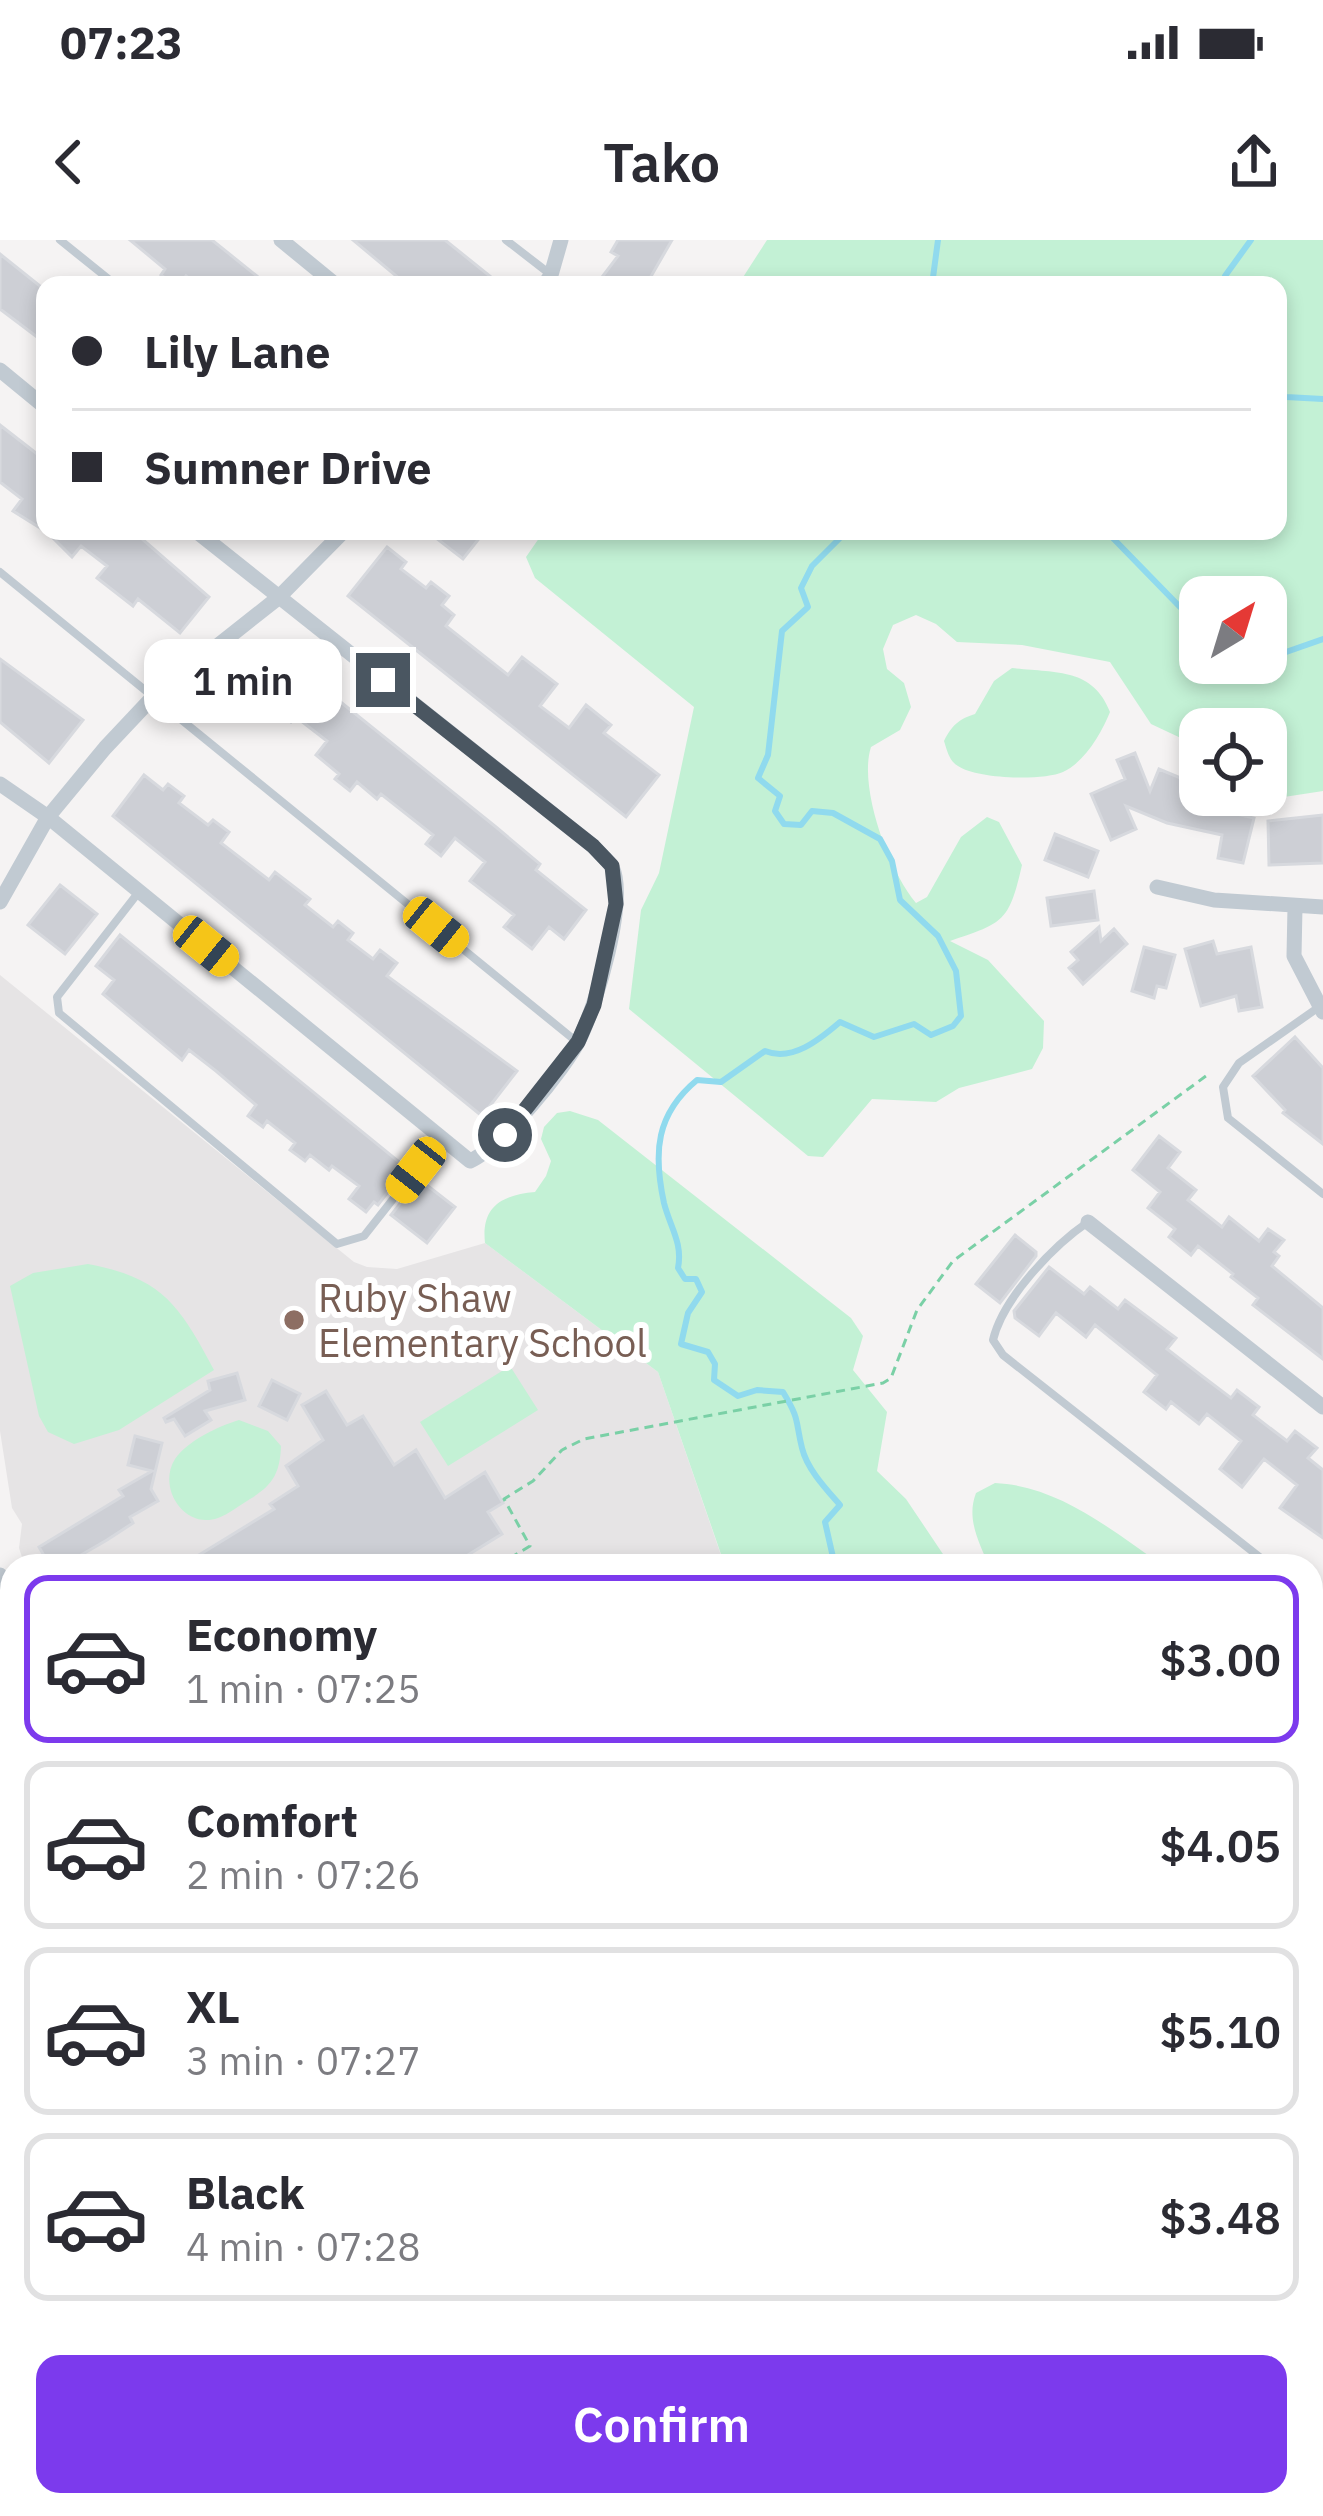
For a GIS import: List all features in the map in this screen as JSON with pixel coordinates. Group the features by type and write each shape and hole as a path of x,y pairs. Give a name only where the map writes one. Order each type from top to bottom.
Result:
{"street":[{"path":"281,240 325,276"},
{"path":"548,276 561,240"},
{"path":"0,370 36,400"},
{"path":"0,784 48,817 470,1161 505,1135 578,1042 594,1005 616,904 612,866 593,846 207,540"},
{"path":"0,902 48,817 153,697 278,598 335,540"},
{"path":"1157,887 1214,900 1323,907"},
{"path":"1294,907 1294,956 1321,1010"},
{"path":"1088,1222 1323,1407"}],"lane":[{"path":"60,240 105,276"},
{"path":"506,240 543,276"},
{"path":"0,572 578,1042"},
{"path":"139,892 57,997 59,1012 338,1244 364,1236 441,1138"},
{"path":"1321,1010 1239,1064 1223,1087 1228,1118 1323,1194"},
{"path":"1088,1222 1064,1238 999,1316 993,1340 1003,1355 1256,1554"}],"path":[{"path":"517,1554 530,1546 504,1498 533,1481 562,1450 584,1439 872,1384 896,1375 916,1310 953,1261 1206,1076"}],"shaded area":[{"name":"Ruby Shaw Elementary School","path":"0,975 354,1262 397,1269 485,1243 658,1372 721,1554 21,1554 22,1524 12,1508 0,1431"}],"green space":[{"path":"767,240 1323,240 1323,791 1287,797 1287,708 1179,708 1179,737 1151,724 1110,662 1022,645 957,642 916,615 893,625 883,649 887,669 904,683 911,707 900,730 871,747 869,784 878,828 916,903 927,897 961,837 987,817 999,822 1022,865 1013,898 993,924 950,941 988,960 1044,1021 1043,1048 1032,1069 959,1088 936,1102 872,1099 823,1157 808,1156 629,1009 641,910 659,873 694,707 535,578 526,557 538,540 1287,540 1287,276 744,276"},
{"path":"1012,668 1070,675 1103,697 1110,712 1097,737 1063,772 1041,777 994,776 967,770 949,755 944,741 950,731 975,714 994,681"},
{"path":"570,1111 598,1120 851,1318 863,1336 853,1370 887,1412 877,1471 906,1499 943,1554 721,1554 658,1372 485,1243 490,1211 513,1196 535,1192 546,1176 551,1161 541,1139 544,1127 557,1113"},
{"path":"88,1264 135,1277 166,1298 191,1328 214,1370 119,1430 74,1444 48,1432 39,1416 10,1286 33,1273"},
{"path":"510,1366 538,1410 448,1466 420,1422"},
{"path":"239,1420 268,1431 281,1446 277,1471 264,1489 226,1514 194,1518 172,1493 170,1470 175,1459 204,1435"},
{"path":"995,1483 1042,1492 1105,1525 1147,1554 984,1554 972,1512 976,1493"}],"building":[{"path":"130,240 212,240 257,276 162,276 165,269"},
{"path":"353,240 445,240 490,276 396,276"},
{"path":"618,240 672,240 651,276 603,276 618,256 611,252"},
{"path":"0,254 36,283 36,336 0,309"},
{"path":"0,425 36,453 36,525 13,511 22,499 0,482"},
{"path":"55,540 143,540 209,597 180,633 138,599 133,606 97,578 107,566 81,546 72,557"},
{"path":"439,540 478,540 463,559"},
{"path":"387,547 406,562 401,569 426,588 431,582 449,596 442,605 454,615 446,626 508,675 522,657 557,684 540,706 569,728 586,705 611,725 604,733 659,775 626,817 348,596"},
{"path":"286,658 496,827 540,864 536,870 586,910 564,939 549,927 532,949 504,927 514,915 470,881 485,862 455,838 441,856 426,844 433,835 381,794 377,799 357,782 350,791 335,779 339,774 316,755 327,741 296,717 291,722 257,695"},
{"path":"0,659 83,720 49,763 0,722"},
{"path":"1135,753 1150,791 1159,769 1179,777 1179,816 1254,818 1243,863 1218,858 1222,835 1167,823 1126,806 1136,829 1111,840 1091,794 1125,779 1117,760"},
{"path":"144,775 163,790 168,784 184,796 179,803 208,825 213,820 229,832 221,843 269,880 275,872 310,899 305,905 333,927 338,921 353,933 348,940 373,959 380,950 397,963 387,976 517,1071 482,1116 113,816"},
{"path":"1323,815 1323,863 1269,865 1268,821"},
{"path":"1055,834 1098,851 1088,877 1045,860"},
{"path":"60,885 97,914 65,954 28,925"},
{"path":"1094,891 1098,920 1051,926 1047,898"},
{"path":"1099,927 1101,941 1114,929 1127,944 1083,984 1069,968 1078,960 1071,952"},
{"path":"120,935 403,1165 406,1169 378,1205 374,1202 366,1212 349,1199 359,1186 332,1166 329,1170 310,1155 305,1161 290,1150 295,1143 267,1121 263,1127 248,1116 256,1105 216,1071 189,1050 182,1060 103,994 114,980 96,966"},
{"path":"1213,941 1217,954 1251,947 1262,1007 1239,1011 1236,996 1201,1006 1185,949"},
{"path":"1144,947 1175,955 1166,988 1157,986 1154,998 1132,991"},
{"path":"1295,1037 1323,1068 1323,1144 1283,1113 1253,1076"},
{"path":"1159,1136 1180,1152 1168,1168 1196,1190 1188,1200 1222,1227 1229,1217 1259,1241 1268,1229 1284,1240 1274,1252 1279,1256 1272,1266 1323,1308 1323,1359 1253,1305 1258,1298 1198,1246 1191,1255 1169,1237 1175,1229 1148,1208 1160,1192 1133,1170"},
{"path":"419,1179 455,1207 427,1243 391,1215"},
{"path":"1015,1235 1036,1256 1000,1303 976,1284"},
{"path":"1049,1267 1084,1294 1090,1287 1118,1309 1125,1300 1176,1338 1167,1349 1202,1376 1231,1398 1237,1390 1259,1407 1253,1415 1287,1441 1295,1431 1317,1448 1308,1458 1323,1470 1323,1538 1280,1508 1297,1485 1264,1459 1242,1487 1220,1469 1241,1441 1207,1414 1199,1424 1171,1402 1166,1409 1144,1392 1157,1375 1095,1325 1086,1337 1056,1313 1039,1336 1015,1318 1014,1311"},
{"path":"237,1373 245,1400 205,1411 211,1420 185,1436 174,1419 166,1422 164,1418 210,1390 208,1381"},
{"path":"272,1380 300,1394 287,1420 259,1406"},
{"path":"326,1391 347,1425 363,1416 394,1465 416,1450 445,1498 485,1472 503,1503 488,1512 502,1534 470,1554 201,1554 274,1509 270,1504 298,1486 286,1466 323,1440 302,1405"},
{"path":"135,1436 162,1443 151,1489 158,1501 83,1554 43,1554 39,1547 123,1496 119,1490 152,1471 128,1465"}],"waterway":[{"path":"933,276 938,240"},
{"path":"1225,276 1251,240"},
{"path":"1287,397 1323,399"},
{"path":"832,1554 825,1522 840,1505 808,1464 795,1414 783,1392 757,1390 738,1396 714,1380 715,1364 708,1352 681,1344 688,1313 702,1292 696,1279 685,1279 678,1268 659,1151 673,1106 697,1080 721,1082 765,1051 795,1051 840,1022 874,1037 914,1024 931,1035 953,1026 961,1016 956,971 938,936 900,900 892,861 880,839 833,813 812,811 801,825 784,824 775,811 780,796 758,778 768,755 782,631 808,607 801,588 812,566 838,540"},
{"path":"1115,540 1179,606"},
{"path":"1287,652 1323,639"}],"place":[{"name":"Ruby Shaw Elementary School","path":"294,1320"}],"route":[{"path":"383,680 612,866 616,904 594,1005 578,1042 505,1135"}]}
